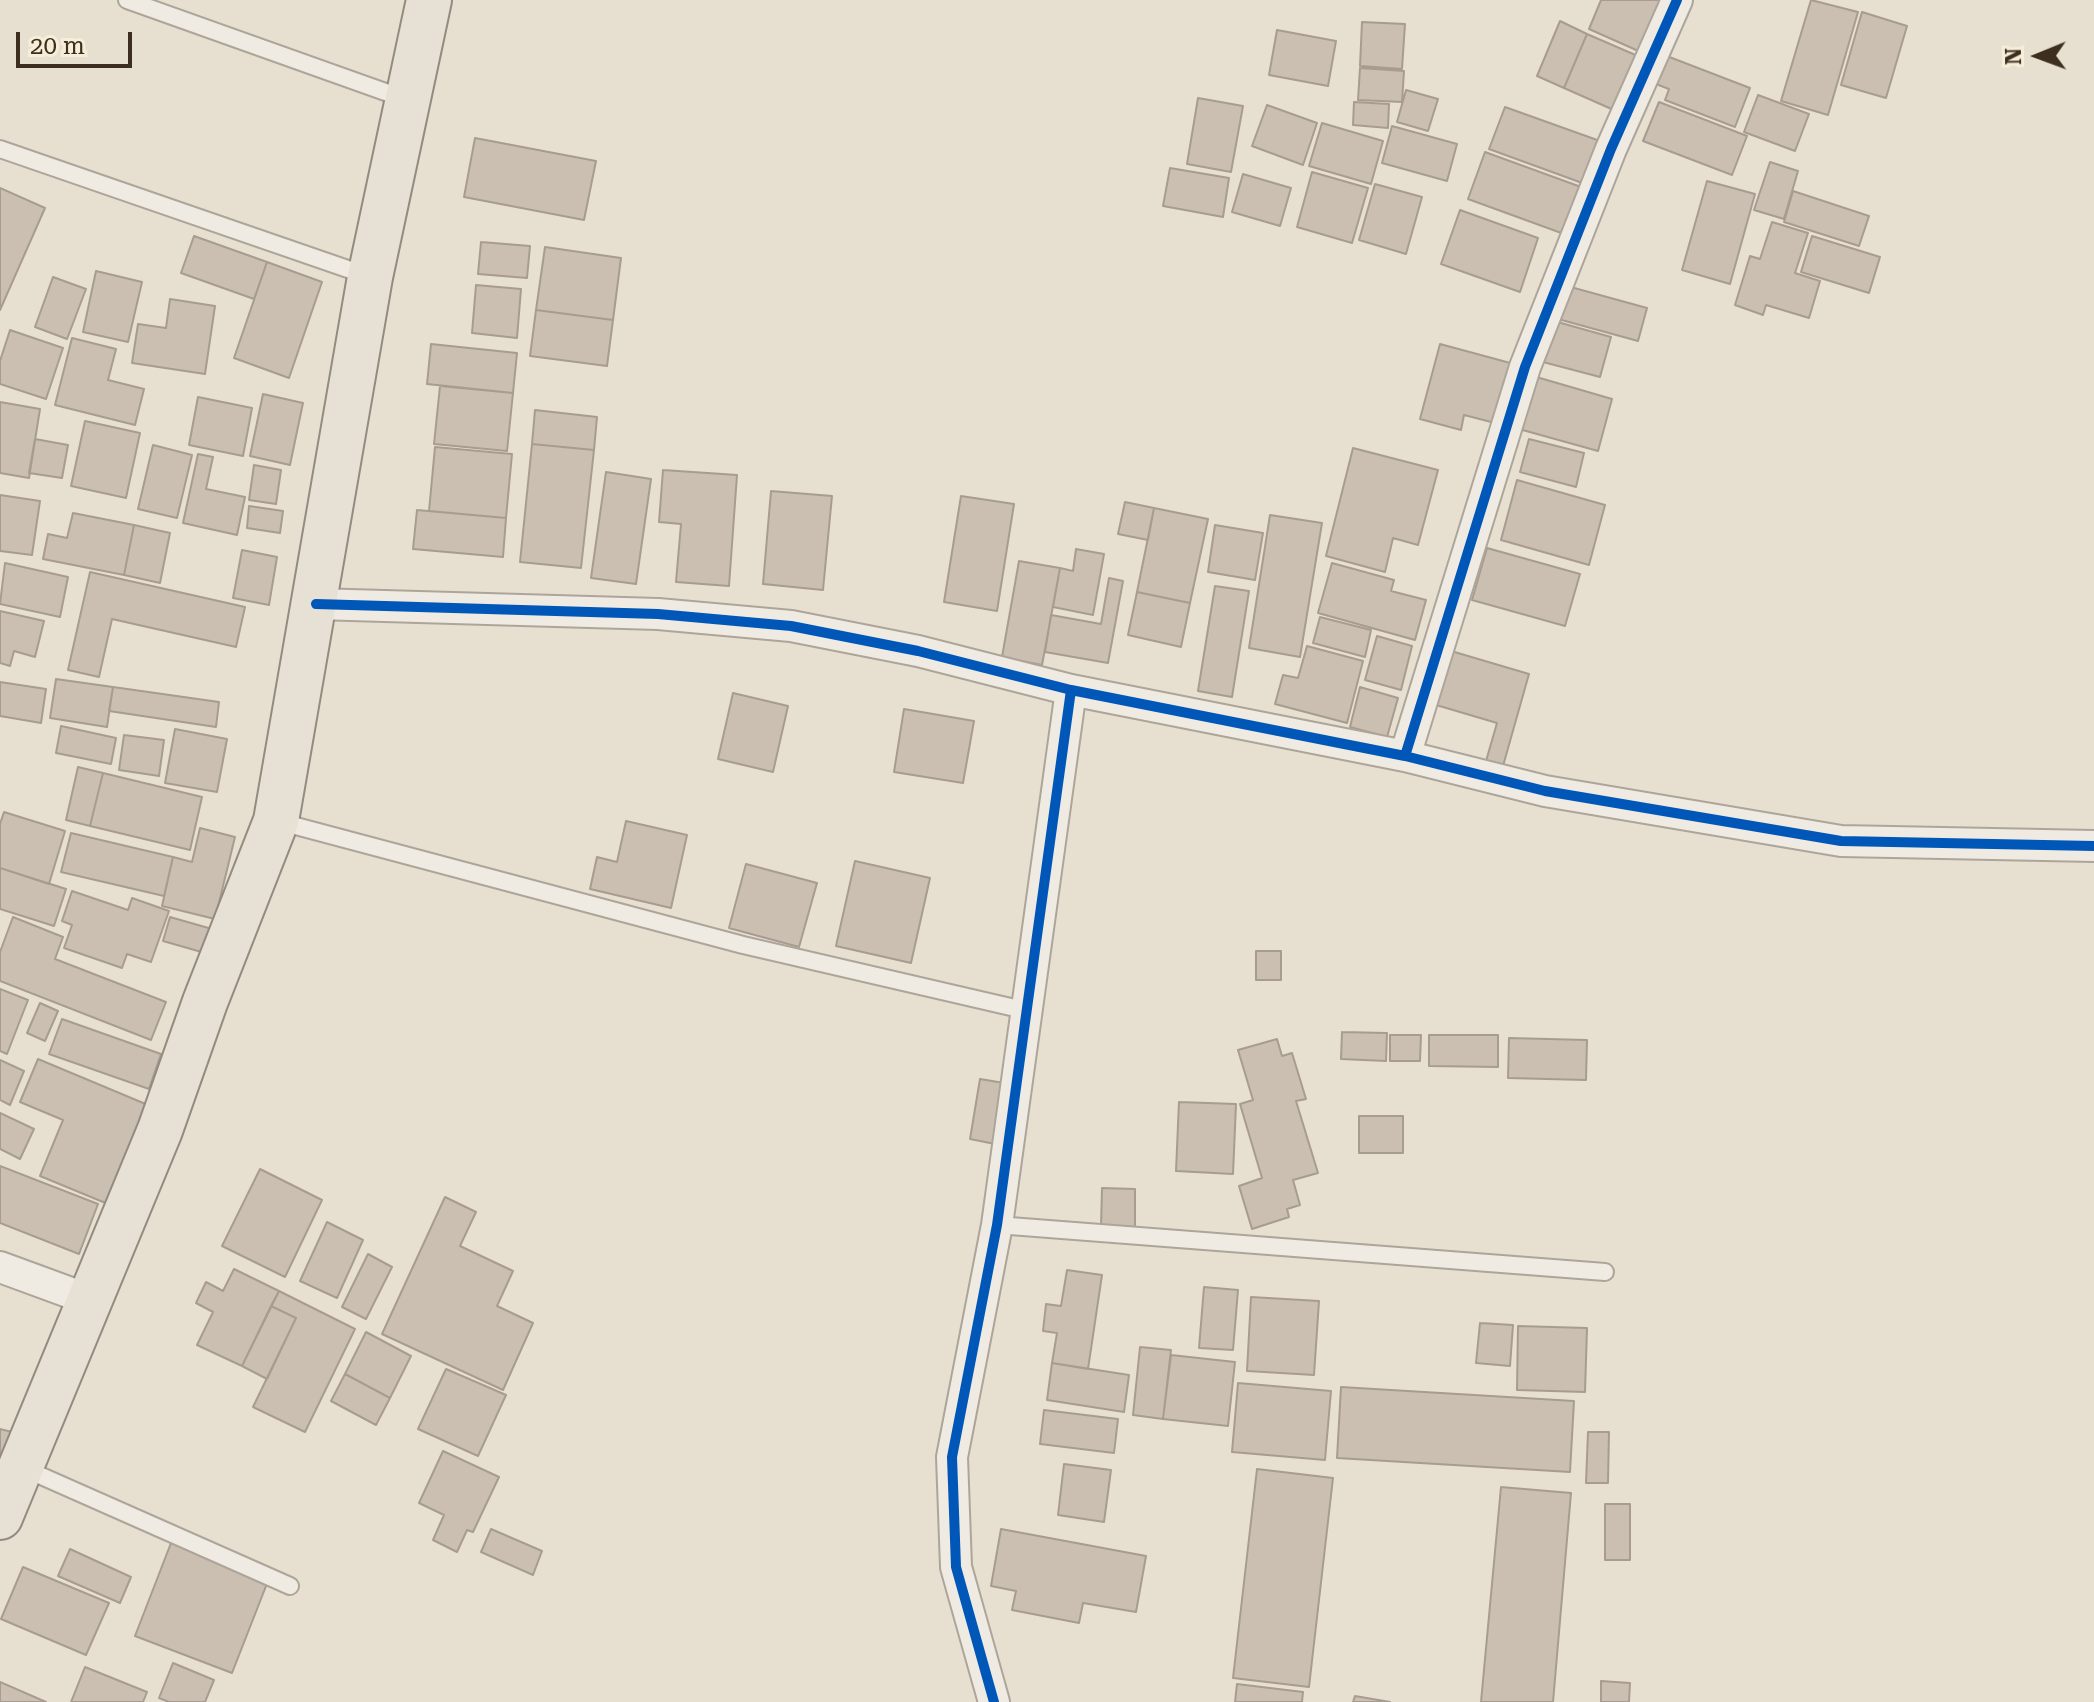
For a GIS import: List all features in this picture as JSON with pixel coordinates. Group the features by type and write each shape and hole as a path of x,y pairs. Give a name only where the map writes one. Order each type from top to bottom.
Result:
{"main road":[{"path":"0,1517 160,1130 205,1002 276,821 316,604 370,277 405,99 429,0"}],"street":[{"path":"1405,756 1525,367 1611,149 1677,0"},
{"path":"316,604 643,613 791,626 918,651 1071,690 1405,756 1545,791 1841,841 2094,846"},
{"path":"994,1702 956,1567 952,1457 997,1225 1071,690"},
{"path":"0,1267 90,1300"}],"lane":[{"path":"127,0 405,99"},
{"path":"0,149 370,277"},
{"path":"276,821 743,945 1028,1011"},
{"path":"997,1225 1605,1272"},
{"path":"20,1466 290,1586"}],"building":[{"path":"1601,0 1666,0 1643,53 1589,29"},
{"path":"1811,0 1858,12 1828,115 1781,101"},
{"path":"1862,12 1907,26 1886,98 1841,85"},
{"path":"1560,21 1587,34 1564,88 1537,76"},
{"path":"1362,22 1405,24 1402,69 1360,66"},
{"path":"1277,30 1336,41 1328,86 1269,75"},
{"path":"1587,34 1640,57 1616,111 1564,88"},
{"path":"1659,53 1750,88 1735,127 1665,100 1669,89 1648,81"},
{"path":"1360,68 1404,71 1402,102 1358,100"},
{"path":"1406,90 1438,99 1428,131 1397,122"},
{"path":"1758,95 1809,114 1795,151 1744,132"},
{"path":"1198,98 1243,106 1231,172 1187,164"},
{"path":"1354,102 1389,104 1388,128 1353,125"},
{"path":"1659,102 1747,136 1732,175 1643,141"},
{"path":"1267,105 1317,123 1303,165 1252,146"},
{"path":"1505,107 1600,141 1585,184 1489,149"},
{"path":"1322,123 1383,141 1371,184 1309,166"},
{"path":"1392,126 1457,144 1447,181 1382,163"},
{"path":"475,138 596,161 584,220 464,197"},
{"path":"1485,152 1581,187 1564,234 1468,199"},
{"path":"1770,162 1798,171 1784,219 1754,210"},
{"path":"1170,168 1229,178 1223,217 1163,206"},
{"path":"1312,172 1368,188 1352,243 1297,227"},
{"path":"1243,174 1291,188 1280,226 1232,212"},
{"path":"1707,181 1755,194 1730,284 1682,270"},
{"path":"1375,184 1422,197 1406,254 1359,240"},
{"path":"0,188 45,208 0,310"},
{"path":"1793,191 1869,216 1859,246 1784,222"},
{"path":"1460,210 1538,238 1520,292 1441,264"},
{"path":"1772,222 1808,233 1795,273 1820,281 1809,318 1766,305 1763,315 1735,305 1750,256 1760,259"},
{"path":"194,236 267,262 254,299 181,273"},
{"path":"1812,236 1880,257 1869,293 1801,272"},
{"path":"481,242 530,246 527,278 478,274"},
{"path":"545,247 621,258 613,320 536,310"},
{"path":"267,262 322,282 289,378 234,358"},
{"path":"96,271 142,282 128,342 83,332"},
{"path":"53,277 86,289 67,339 35,327"},
{"path":"476,285 521,289 517,338 472,333"},
{"path":"1567,286 1647,308 1638,341 1558,319"},
{"path":"170,299 215,306 205,374 132,363 138,324 166,328"},
{"path":"536,310 613,320 607,366 530,356"},
{"path":"1554,321 1611,337 1600,377 1543,362"},
{"path":"10,330 63,348 46,399 0,384 0,361"},
{"path":"72,338 116,349 108,380 144,389 135,425 55,405"},
{"path":"431,344 517,353 513,393 427,384"},
{"path":"1440,344 1514,364 1499,424 1464,415 1461,430 1420,419"},
{"path":"1533,376 1612,399 1598,451 1519,429"},
{"path":"440,386 513,393 507,451 434,444"},
{"path":"263,394 303,403 290,465 250,456"},
{"path":"198,397 252,408 243,456 189,445"},
{"path":"0,402 40,409 29,478 0,473"},
{"path":"535,410 597,417 594,450 532,444"},
{"path":"85,421 140,433 126,498 71,486"},
{"path":"35,439 68,445 62,478 29,473"},
{"path":"1529,439 1584,453 1576,487 1520,472"},
{"path":"532,444 594,450 581,568 520,562"},
{"path":"153,445 192,455 177,518 138,509"},
{"path":"435,447 512,454 506,518 429,511"},
{"path":"1353,448 1438,470 1418,545 1393,538 1385,572 1326,556"},
{"path":"198,454 213,457 206,489 245,497 237,535 183,523"},
{"path":"254,465 281,470 276,504 249,500"},
{"path":"663,470 737,475 729,586 676,582 681,524 659,522"},
{"path":"606,472 651,479 636,584 591,578"},
{"path":"1517,480 1605,505 1589,565 1501,540"},
{"path":"771,491 832,496 823,590 763,584"},
{"path":"0,495 40,501 32,555 0,551"},
{"path":"961,496 1014,504 997,611 944,602"},
{"path":"1125,502 1154,508 1148,540 1118,534"},
{"path":"249,506 283,511 280,533 247,528"},
{"path":"1154,508 1208,519 1190,603 1137,592"},
{"path":"417,510 506,518 503,557 413,549"},
{"path":"73,513 134,525 124,575 43,559 48,534 67,538"},
{"path":"1270,515 1322,523 1300,657 1249,648"},
{"path":"134,525 170,533 160,583 124,575"},
{"path":"1215,525 1263,533 1255,580 1208,572"},
{"path":"1487,548 1580,574 1565,626 1472,600"},
{"path":"1076,549 1104,554 1093,615 1053,607 1060,568 1073,571"},
{"path":"242,550 277,557 269,605 233,598"},
{"path":"1019,561 1060,568 1042,665 1002,657"},
{"path":"5,563 68,577 60,617 0,604"},
{"path":"1332,563 1394,580 1391,591 1426,600 1415,640 1318,613"},
{"path":"90,572 245,607 236,647 112,619 99,677 68,670"},
{"path":"1109,578 1123,581 1108,663 1045,652 1051,615 1101,624"},
{"path":"1215,586 1249,591 1232,697 1198,691"},
{"path":"1137,592 1190,603 1181,647 1128,635"},
{"path":"0,611 44,621 35,657 14,651 10,666 0,663"},
{"path":"1320,617 1371,630 1365,657 1313,643"},
{"path":"1377,636 1412,646 1401,690 1365,680"},
{"path":"1307,646 1363,661 1347,723 1275,704 1283,675 1298,678"},
{"path":"1441,648 1529,674 1503,766 1486,761 1497,723 1426,702"},
{"path":"56,679 113,687 107,727 50,718"},
{"path":"0,682 46,689 41,723 0,716"},
{"path":"113,687 219,702 216,727 109,711"},
{"path":"1360,687 1398,698 1387,737 1350,727"},
{"path":"733,693 788,706 773,772 718,759"},
{"path":"904,709 974,721 963,783 894,772"},
{"path":"61,726 116,738 111,764 56,753"},
{"path":"175,729 227,739 217,792 165,783"},
{"path":"124,735 164,740 159,776 119,770"},
{"path":"78,767 103,773 90,826 66,820"},
{"path":"103,773 202,797 190,850 90,826"},
{"path":"4,812 65,831 49,884 0,868 0,824"},
{"path":"626,821 687,835 671,908 590,889 597,857 617,862"},
{"path":"200,828 235,837 215,919 162,906 173,857 192,862"},
{"path":"71,833 173,857 164,896 61,872"},
{"path":"855,861 930,878 911,963 836,946"},
{"path":"746,864 817,883 799,947 729,928"},
{"path":"0,868 66,889 54,926 0,909"},
{"path":"72,891 128,910 132,898 169,911 151,962 127,954 122,968 64,948 72,925 62,921"},
{"path":"13,917 63,937 55,959 166,1002 151,1040 0,981 0,952"},
{"path":"170,917 212,929 205,953 163,941"},
{"path":"1256,951 1281,951 1281,980 1256,980"},
{"path":"0,989 28,1000 7,1054 0,1051"},
{"path":"40,1003 58,1011 45,1041 27,1033"},
{"path":"62,1019 161,1054 149,1089 49,1054"},
{"path":"1342,1032 1387,1033 1386,1061 1341,1059"},
{"path":"1390,1035 1421,1035 1420,1061 1390,1061"},
{"path":"1429,1035 1498,1035 1498,1067 1429,1066"},
{"path":"1509,1038 1587,1040 1586,1080 1508,1078"},
{"path":"1277,1039 1282,1056 1292,1053 1306,1099 1296,1101 1318,1173 1293,1180 1300,1205 1287,1209 1289,1217 1252,1229 1239,1186 1262,1178 1240,1104 1253,1100 1238,1050"},
{"path":"38,1059 148,1105 108,1204 40,1176 63,1120 20,1102"},
{"path":"0,1060 24,1071 10,1105 0,1100"},
{"path":"980,1079 1004,1083 995,1144 970,1139"},
{"path":"1179,1102 1236,1104 1233,1174 1176,1171"},
{"path":"0,1113 34,1129 20,1159 0,1149"},
{"path":"1359,1116 1403,1116 1403,1153 1359,1153"},
{"path":"0,1166 98,1204 79,1254 0,1223"},
{"path":"260,1169 322,1200 285,1277 222,1246"},
{"path":"1102,1188 1135,1189 1135,1228 1101,1227"},
{"path":"445,1197 476,1212 460,1246 513,1271 497,1306 533,1323 503,1390 382,1334"},
{"path":"327,1222 363,1240 337,1298 300,1281"},
{"path":"368,1254 392,1267 366,1319 342,1307"},
{"path":"234,1269 279,1291 242,1366 197,1345 213,1312 196,1303 206,1282 223,1291"},
{"path":"1067,1270 1102,1275 1088,1369 1052,1363 1057,1333 1043,1331 1046,1304 1061,1306"},
{"path":"1204,1287 1238,1290 1233,1350 1199,1348"},
{"path":"279,1291 355,1329 305,1432 253,1407 296,1318 271,1306"},
{"path":"1251,1297 1319,1301 1314,1375 1247,1371"},
{"path":"271,1306 296,1318 267,1379 242,1366"},
{"path":"1480,1323 1513,1325 1510,1366 1476,1363"},
{"path":"1518,1326 1587,1328 1585,1392 1517,1390"},
{"path":"366,1332 411,1356 390,1398 345,1374"},
{"path":"1140,1347 1171,1350 1163,1419 1133,1415"},
{"path":"1171,1355 1235,1362 1228,1426 1163,1419"},
{"path":"1052,1363 1129,1375 1124,1412 1047,1400"},
{"path":"446,1369 506,1395 478,1456 418,1429"},
{"path":"345,1374 390,1398 376,1425 331,1401"},
{"path":"1238,1383 1331,1391 1325,1460 1232,1452"},
{"path":"1341,1387 1574,1401 1570,1472 1337,1458"},
{"path":"1044,1410 1118,1419 1114,1453 1040,1444"},
{"path":"0,1429 12,1432 0,1471"},
{"path":"1588,1432 1609,1432 1608,1483 1586,1483"},
{"path":"443,1451 499,1477 473,1532 467,1530 457,1552 433,1540 444,1515 419,1503"},
{"path":"1064,1464 1111,1470 1104,1522 1058,1515"},
{"path":"1257,1469 1333,1478 1309,1687 1233,1678"},
{"path":"1501,1487 1571,1493 1553,1702 1481,1702"},
{"path":"1605,1504 1630,1504 1630,1560 1605,1560"},
{"path":"491,1529 542,1551 533,1575 481,1552"},
{"path":"1001,1529 1146,1556 1136,1612 1083,1603 1079,1623 1012,1610 1016,1591 991,1586"},
{"path":"171,1543 268,1581 232,1673 135,1636"},
{"path":"70,1549 131,1577 120,1603 58,1576"},
{"path":"23,1567 109,1603 86,1655 1,1619"},
{"path":"173,1663 214,1680 205,1702 169,1702 159,1698"},
{"path":"85,1667 147,1692 143,1702 71,1702"},
{"path":"1601,1681 1630,1683 1629,1702 1601,1702"},
{"path":"0,1682 46,1702 0,1702"},
{"path":"1237,1684 1303,1692 1302,1702 1235,1702"},
{"path":"1355,1696 1390,1702 1353,1702"}],"cycle path":[{"path":"1405,756 1525,367 1611,149 1677,0"},
{"path":"316,604 658,614 791,626 918,651 1071,690 1405,756 1545,791 1841,841 2094,846"},
{"path":"994,1702 956,1567 952,1457 997,1225 1071,690"}]}
